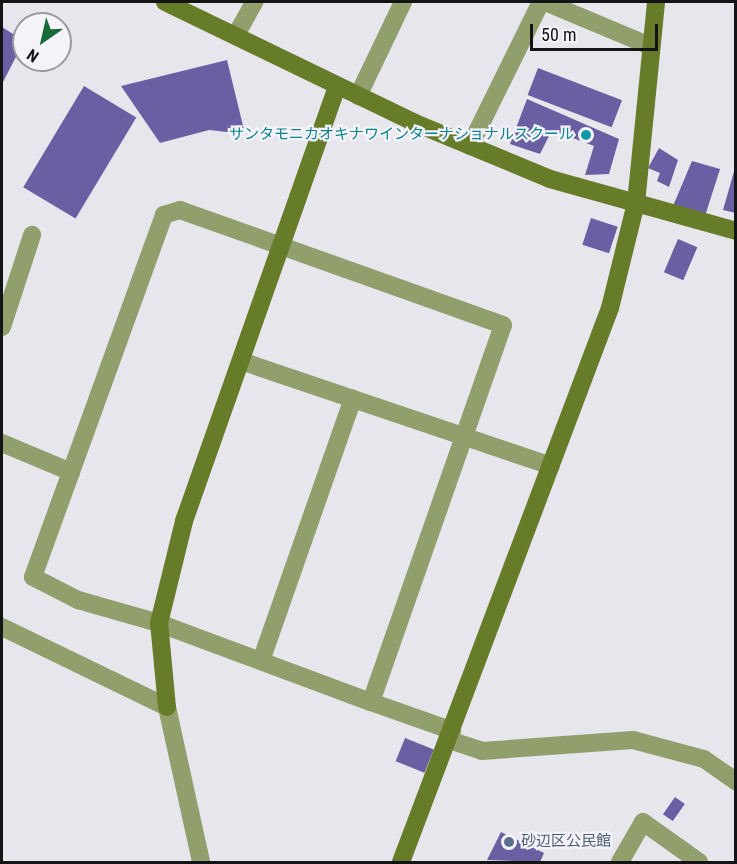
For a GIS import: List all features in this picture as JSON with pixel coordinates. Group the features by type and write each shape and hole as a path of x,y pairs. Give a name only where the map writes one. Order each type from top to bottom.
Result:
{"street":[{"path":"165,2 236,35 337,87 470,146 596,196 636,203 735,231"},
{"path":"236,35 254,2"},
{"path":"358,96 403,2"},
{"path":"470,146 543,2 650,46"},
{"path":"401,862 610,308 636,203 656,2"},
{"path":"201,862 167,708 159,623 184,521 337,87"},
{"path":"371,702 462,436 503,325 281,248 180,210 164,215 33,577 78,600 159,623 371,702 482,751 633,740 704,759 735,781"},
{"path":"2,327 32,235"},
{"path":"241,361 551,466"},
{"path":"261,661 353,399"},
{"path":"2,443 71,472"},
{"path":"2,627 167,708"},
{"path":"620,862 644,822 699,862"}],"building":[{"path":"2,27 12,33 12,64 2,84"},
{"path":"227,60 245,134 209,130 160,143 121,86"},
{"name":"サンタモニカオキナワインターナショナルスクール","path":"538,68 622,100 612,127 528,95"},
{"path":"84,86 136,117 76,219 23,187"},
{"name":"サンタモニカオキナワインターナショナルスクール","path":"527,99 619,139 609,174 585,175 594,146 552,130 540,154 510,144"},
{"path":"659,148 678,160 669,187 657,181 660,173 648,168"},
{"path":"692,161 720,169 705,216 673,206"},
{"path":"736,168 736,213 723,210"},
{"path":"591,218 618,227 609,253 582,245"},
{"path":"678,239 697,247 683,280 664,272"},
{"path":"405,738 434,750 424,773 396,761"},
{"path":"675,797 685,804 673,821 663,814"},
{"name":"砂辺区公民館","path":"501,832 544,853 540,862 487,860"}],"place":[{"name":"サンタモニカオキナワインターナショナルスクール","path":"586,135"},
{"name":"砂辺区公民館","path":"509,842"}]}
